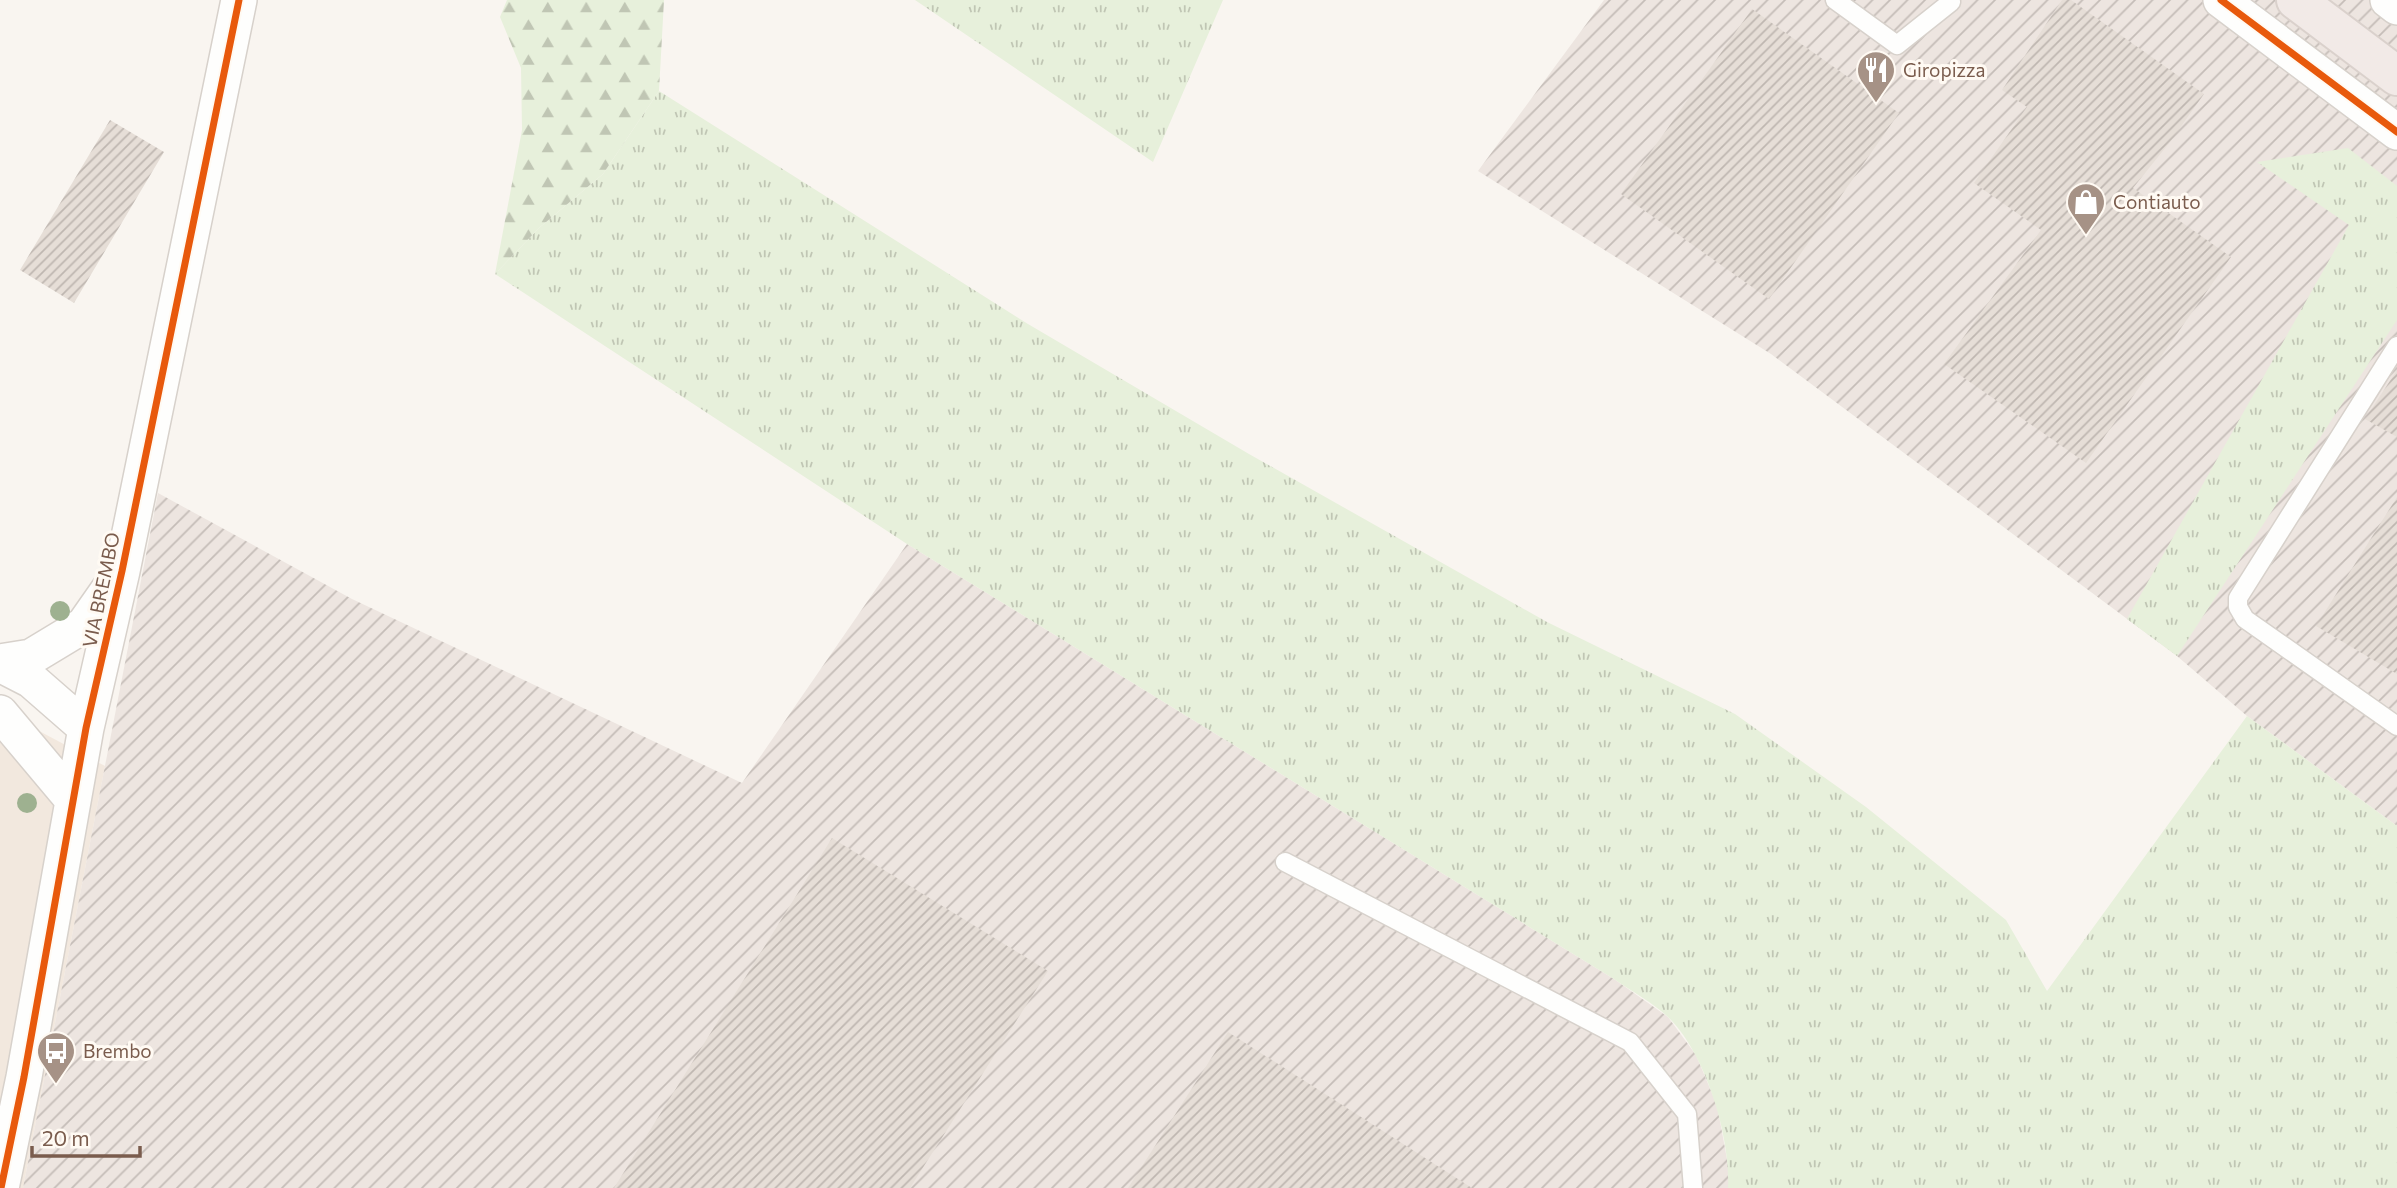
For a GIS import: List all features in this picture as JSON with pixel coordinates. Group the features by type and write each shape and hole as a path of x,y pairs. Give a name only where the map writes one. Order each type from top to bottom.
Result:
{"highway":[{"path":"2296,0 2397,75"}],"street":[{"name":"VIA BREMBO","path":"1,1188 86,728 122,571 239,0"},
{"path":"2221,0 2397,132"},
{"path":"2388,0 2397,7"},
{"path":"0,663 31,657 84,625 122,571"},
{"path":"0,663 31,680 86,728"},
{"path":"0,713 73,800"}],"lane":[{"path":"1835,0 1897,45 1951,2 1948,0"},
{"path":"2397,346 2238,598 2238,607 2245,619 2397,726"},
{"path":"1284,862 1630,1042 1687,1114 1693,1188"}],"shaded area":[{"path":"1604,0 2397,0 2397,826 2247,716 2177,656 1771,354 1478,171"},
{"path":"158,493 352,599 742,783 907,544 1614,979 1668,1017 1696,1055 1717,1105 1729,1170 1925,1188 23,1188"},
{"path":"0,715 41,732 105,766 23,1188 0,1188"}],"green space":[{"path":"507,0 664,0 659,91 603,174 539,228 495,274 522,130 521,68 500,17"},
{"path":"915,0 1223,0 1153,162"},
{"path":"659,91 1028,324 1249,454 1547,622 1735,714 1866,807 2006,920 2047,991 2247,716 2397,826 2397,1188 1728,1188 1728,1167 1720,1121 1704,1073 1681,1032 1655,1006 907,544 495,274 539,228 603,174"},
{"path":"2348,148 2397,186 2397,320 2177,656 2127,619 2349,225 2257,162"}],"building":[{"path":"2062,0 2071,0 2204,94 2133,188 2231,257 2086,463 1944,364 2041,230 1974,183 2027,107 2002,90"},
{"path":"1752,9 1899,113 1769,299 1621,194"},
{"path":"110,120 164,152 74,303 20,270"},
{"path":"2397,370 2397,437 2365,419"},
{"path":"2397,497 2397,674 2316,626"},
{"path":"832,838 1048,971 910,1188 614,1188"},
{"path":"1228,1032 1472,1188 1128,1188"}],"cycle path":[{"path":"1,1188 24,1077 86,728 122,571 239,0"},
{"path":"2221,0 2397,132"}],"place":[{"name":"Giropizza","path":"1876,104"},
{"name":"Contiauto","path":"2086,236"},
{"name":"Brembo","path":"56,1085"}]}
